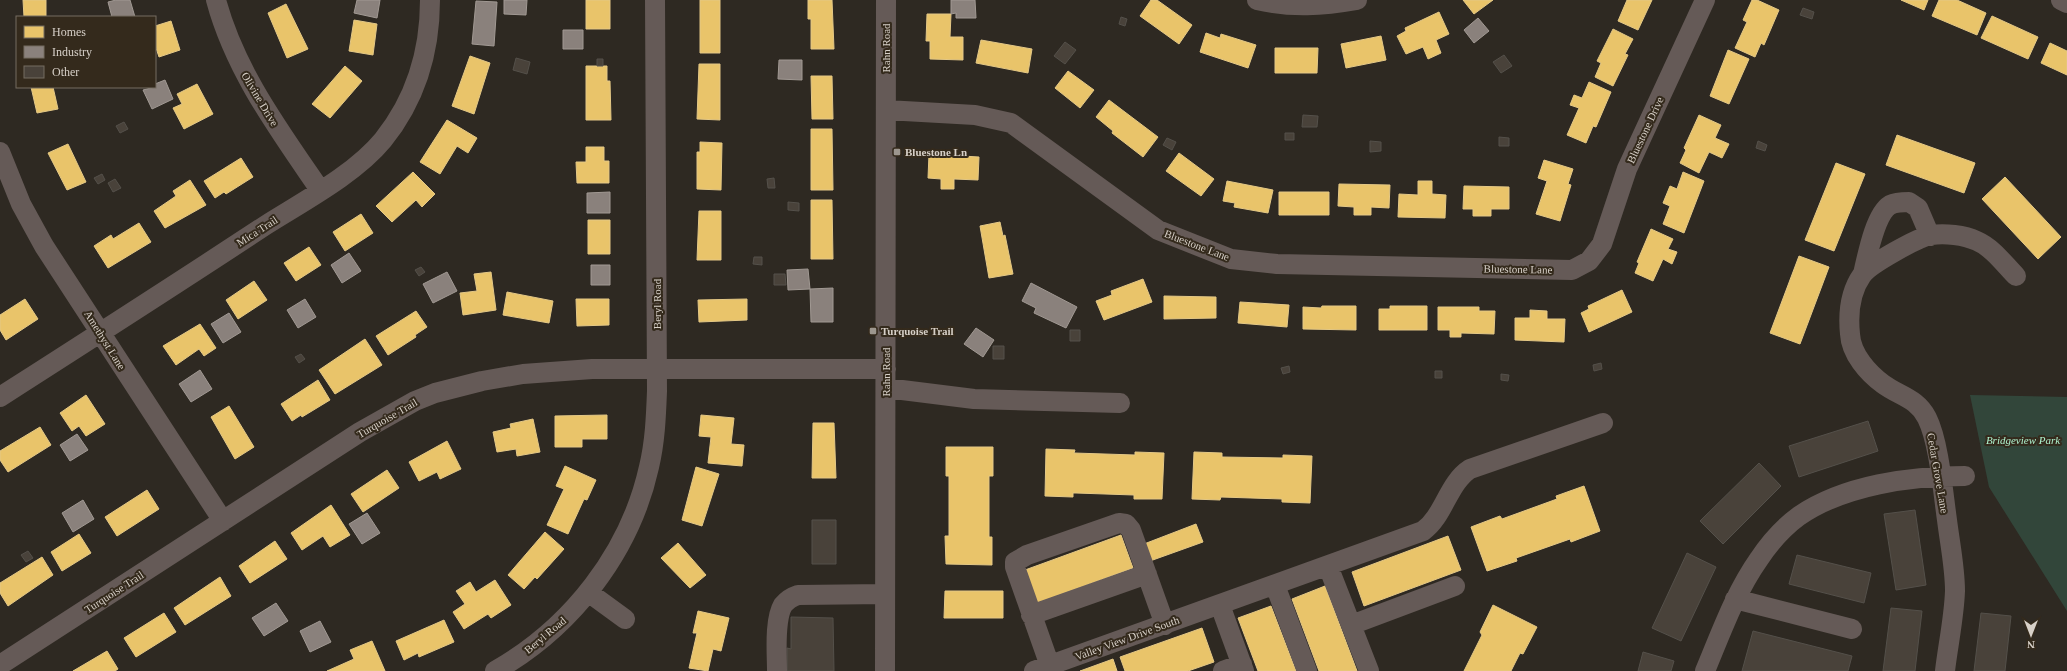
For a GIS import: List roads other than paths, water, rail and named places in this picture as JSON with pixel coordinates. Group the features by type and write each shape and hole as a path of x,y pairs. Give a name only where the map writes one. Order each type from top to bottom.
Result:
{"street":[{"name":"Olivine Drive","path":"216,0 226,34 244,71 275,123 320,190"},
{"name":"Mica Trail","path":"0,397 320,190 371,153 391,129 407,105 418,78 429,27 430,0"},
{"name":"Beryl Road","path":"495,671 541,640 566,617 588,592 620,545 642,492 653,445 657,368 655,0"},
{"name":"Rahn Road","path":"885,671 886,0"},
{"path":"1257,0 1297,6 1325,5 1357,0"},
{"name":"Bluestone Drive","path":"1589,261 1602,244 1627,169 1705,0"},
{"path":"2061,0 2067,3"},
{"name":"Bluestone Lane","path":"886,110 974,115 1011,124 1158,230 1232,259 1277,264 1572,270 1589,261"},
{"name":"Amethyst Lane","path":"0,152 16,193 28,218 223,521"},
{"path":"1863,274 1870,242 1884,211 1890,205 1909,202 1918,208 1930,236"},
{"name":"Cedar Grove Lane","path":"1945,671 1955,592 1954,570 1941,476 1932,433 1927,417 1918,405 1905,395 1884,385 1869,372 1857,357 1850,337 1849,315 1853,294 1863,274 1887,256 1930,236 1951,235 1976,241 1989,248 2016,276"},
{"name":"Turquoise Trail","path":"0,665 360,432 405,406 435,393 482,381 523,374 580,369 886,368"},
{"path":"886,388 974,399 1120,403"},
{"name":"Valley View Drive South","path":"1042,668 1423,531 1430,524 1457,482 1470,469 1603,423"},
{"path":"1705,671 1735,599 1759,558 1780,534 1798,517 1824,503 1852,492 1903,480 1941,476 1965,476"},
{"path":"1042,668 1032,615 1014,564 1019,559 1033,553 1123,523 1131,530 1165,625"},
{"path":"1328,566 1369,671"},
{"path":"1032,615 1147,574"},
{"path":"1275,585 1307,671"},
{"path":"1351,625 1455,586"},
{"path":"588,592 625,619"},
{"path":"777,671 778,619 783,605 790,598 798,595 885,594"},
{"path":"1735,599 1852,629"},
{"path":"1220,605 1243,668 1223,671"}],"place":[{"name":"Bluestone Ln","path":"897,152"},
{"name":"Turquoise Trail","path":"873,331"}],"park label":[{"name":"Bridgeview Park","path":"2023,440"}]}
